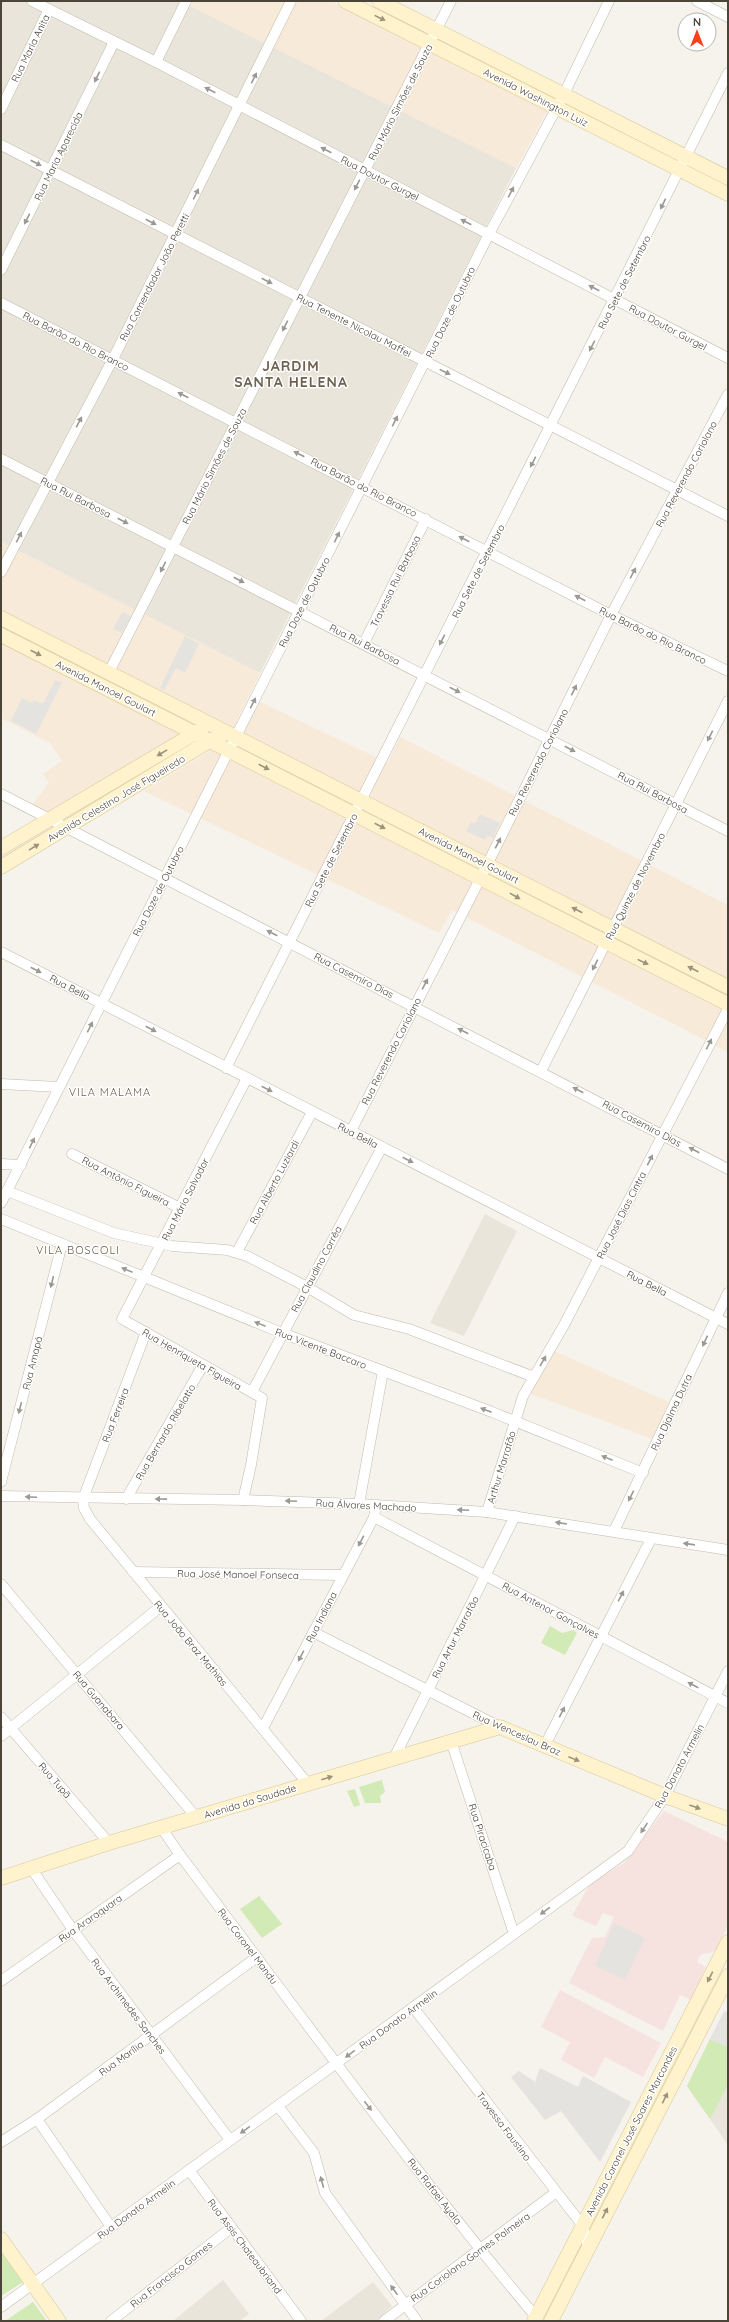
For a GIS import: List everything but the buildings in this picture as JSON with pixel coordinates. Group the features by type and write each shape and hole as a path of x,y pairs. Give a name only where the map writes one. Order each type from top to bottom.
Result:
{"main road":[{"name":"Avenida Washington Luiz","path":"345,1 430,43 560,102 683,163 728,178"},
{"name":"Avenida Washington Luiz","path":"379,1 437,30 560,102"},
{"name":"Avenida Washington Luiz","path":"683,163 728,194"},
{"name":"Avenida Manoel Goulart","path":"1,618 209,725 232,743 355,814 614,928 728,987"},
{"name":"Avenida Manoel Goulart","path":"1,635 211,740 232,743 361,801 606,943 728,1004"},
{"name":"Avenida Celestino José Figueiredo","path":"1,848 209,725"},
{"path":"209,725 211,740"},
{"name":"Avenida Celestino José Figueiredo","path":"1,867 211,740"},
{"name":"Rua Wenceslau Braz","path":"500,1727 544,1747 665,1796 728,1819"},
{"name":"Avenida da Saudade","path":"1,1878 109,1843 500,1727"},
{"name":"Avenida Coronel José Soares Marcondes","path":"535,2319 728,1942"},
{"name":"Avenida Coronel José Soares Marcondes","path":"551,2321 728,1976"},
{"path":"1,2239 59,2321"}],"street":[{"name":"Rua Doutor Gurgel","path":"32,1 156,62 728,358"},
{"path":"156,62 186,1"},
{"name":"Rua Comendador João Peretti","path":"2,566 113,359 176,235 291,1"},
{"name":"Rua Mário Simões de Souza","path":"108,674 451,1"},
{"name":"Rua Doze de Outubro","path":"1,1203 489,234 560,102 609,1"},
{"path":"697,1 728,17"},
{"name":"Rua Maria Anita","path":"1,109 49,9"},
{"name":"Rua Maria Aparecida","path":"1,270 114,42"},
{"name":"Rua Sete de Setembro","path":"226,1068 552,425 728,73"},
{"name":"Rua Tenente Nicolau Maffei","path":"1,145 728,516"},
{"name":"Rua Barão do Rio Branco","path":"1,303 237,422 611,615 728,671"},
{"name":"Rua Reverendo Coriolano","path":"351,1131 413,1006 484,871 611,615 728,394"},
{"name":"Rua Rui Barbosa","path":"1,459 425,674 728,831"},
{"name":"Travessa Rui Barbosa","path":"364,643 426,519"},
{"name":"Rua Quinze de Novembro","path":"541,1071 728,701"},
{"name":"Rua Casemiro Dias","path":"1,794 541,1071 728,1169"},
{"name":"Rua Bella","path":"1,952 728,1324"},
{"name":"Rua José Dias Cintra","path":"514,1421 523,1396 599,1258 728,1009"},
{"name":"Rua Mário Salvador","path":"122,1319 247,1078"},
{"path":"1,1084 59,1087"},
{"name":"Rua Alberto Luziardi","path":"237,1252 312,1112"},
{"name":"Rua Claudino Corrêa","path":"252,1392 382,1147"},
{"name":"Rua Antônio Figueira","path":"72,1154 180,1208"},
{"path":"1,1164 21,1165"},
{"path":"7,1192 104,1230 162,1243 237,1252 307,1287 354,1315 409,1329 534,1377"},
{"name":"Rua Vicente Baccaro","path":"1,1219 282,1333 514,1421 643,1473"},
{"name":"Rua Amapá","path":"1,1482 62,1244"},
{"name":"Rua Djalma Dutra","path":"614,1531 728,1293"},
{"name":"Rua Henriqueta Figueira","path":"122,1319 262,1398 251,1465 243,1500"},
{"name":"Rua Ferreira","path":"83,1498 146,1332"},
{"name":"Rua Bernardo Ribelatto","path":"126,1498 203,1365"},
{"path":"359,1504 383,1371"},
{"name":"Arthur Marrafão","path":"487,1512 514,1421"},
{"name":"Rua Álvares Machado","path":"1,1496 243,1500 359,1504 487,1512 728,1550"},
{"name":"Rua João Braz Mathias","path":"83,1498 84,1508 90,1519 160,1607 263,1728 308,1784"},
{"name":"Rua Indiana","path":"263,1728 342,1575 374,1517 376,1505"},
{"name":"Rua Artur Marrafão","path":"394,1758 516,1516"},
{"name":"Rua Antenor Gonçalves","path":"374,1517 728,1703"},
{"path":"544,1747 600,1636 652,1539"},
{"name":"Rua José Manoel Fonseca","path":"133,1572 342,1575"},
{"name":"Rua Guanabara","path":"1,1584 196,1817"},
{"path":"1,1736 160,1607"},
{"name":"Rua Wenceslau Braz","path":"313,1632 500,1727"},
{"name":"Rua Donato Armelin","path":"1,2307 628,1851 665,1796 728,1671"},
{"name":"Rua Tupã","path":"1,1717 109,1843"},
{"name":"Rua Piracicaba","path":"451,1741 514,1934"},
{"name":"Rua Coronel Mandu","path":"162,1827 180,1855 336,2064"},
{"name":"Rua Araraquara","path":"1,1980 180,1855"},
{"name":"Rua Archimedes Sanches","path":"31,1868 73,1930 230,2140"},
{"name":"Rua Marília","path":"2,2139 37,2119 257,1957"},
{"name":"Travessa Faustino","path":"413,2008 555,2193 583,2226 588,2248"},
{"name":"Rua Rafael Ayala","path":"336,2064 480,2251 535,2319"},
{"path":"278,2106 314,2153 325,2193 417,2321"},
{"path":"37,2119 112,2227"},
{"name":"Rua Assis Chateaubriand","path":"189,2170 301,2321"},
{"name":"Rua Coriolano Gomes Palmeira","path":"384,2321 480,2251 555,2193"},
{"name":"Rua Francisco Gomes","path":"111,2321 231,2228"}],"shaded area":[{"path":"1,1 180,1 516,168 260,673 1,542"},
{"path":"180,1 331,1 549,108 516,168"},
{"path":"1,542 260,673 233,729 1,611"},
{"path":"122,612 131,616 122,633 113,629"},
{"path":"185,636 199,644 185,673 176,668 164,690 160,688"},
{"path":"1,642 185,734 49,815 32,805 49,783 43,774 62,761 50,743 1,718"},
{"path":"55,680 62,683 36,734 11,721 22,698 32,703 34,700 43,704"},
{"path":"258,701 388,763 400,737 728,905 728,981 240,734"},
{"path":"213,749 728,1013 728,1052 452,910 439,933 144,791"},
{"path":"480,814 500,823 493,838 487,836 485,840 466,831 471,822 475,824"},
{"path":"485,1214 517,1231 464,1336 430,1323"},
{"path":"554,1351 669,1402 653,1439 529,1393"},
{"path":"664,1811 728,1842 728,1925 716,1950 710,1953 702,1954 699,1957 697,1962 706,1967 691,2000 680,1995 663,2031 569,1983 592,1938 605,1937 614,1917 603,1913 596,1926 572,1916 590,1884 624,1863"},
{"path":"614,1923 645,1938 625,1980 595,1966"},
{"path":"560,1990 661,2043 643,2077 605,2057 594,2078 561,2060 570,2042 541,2027"},
{"path":"724,2011 728,2013 728,2047 710,2039"},
{"path":"710,2039 728,2047 728,2145 687,2086"},
{"path":"540,2068 578,2087 583,2076 631,2102 600,2162 561,2111 545,2120 511,2077 519,2071 535,2082"},
{"path":"223,2280 249,2314 239,2321 173,2321"},
{"path":"373,2282 392,2306 376,2321 321,2321"}],"green space":[{"path":"550,1626 562,1633 573,1630 577,1633 565,1655 541,1643"},
{"path":"382,1780 385,1792 380,1796 381,1803 365,1803 359,1787"},
{"path":"355,1789 360,1805 354,1807 347,1791"},
{"path":"259,1896 282,1924 262,1938 240,1909"},
{"path":"710,2039 728,2047 728,2085 710,2119 687,2086"},
{"path":"1,2251 23,2282 1,2296"},
{"path":"33,2302 47,2321 5,2321"}],"district":[{"name":"JARDIM SANTA HELENA","path":"291,374"},
{"name":"VILA MALAMA","path":"110,1092"},
{"name":"VILA BOSCOLI","path":"78,1250"}]}
